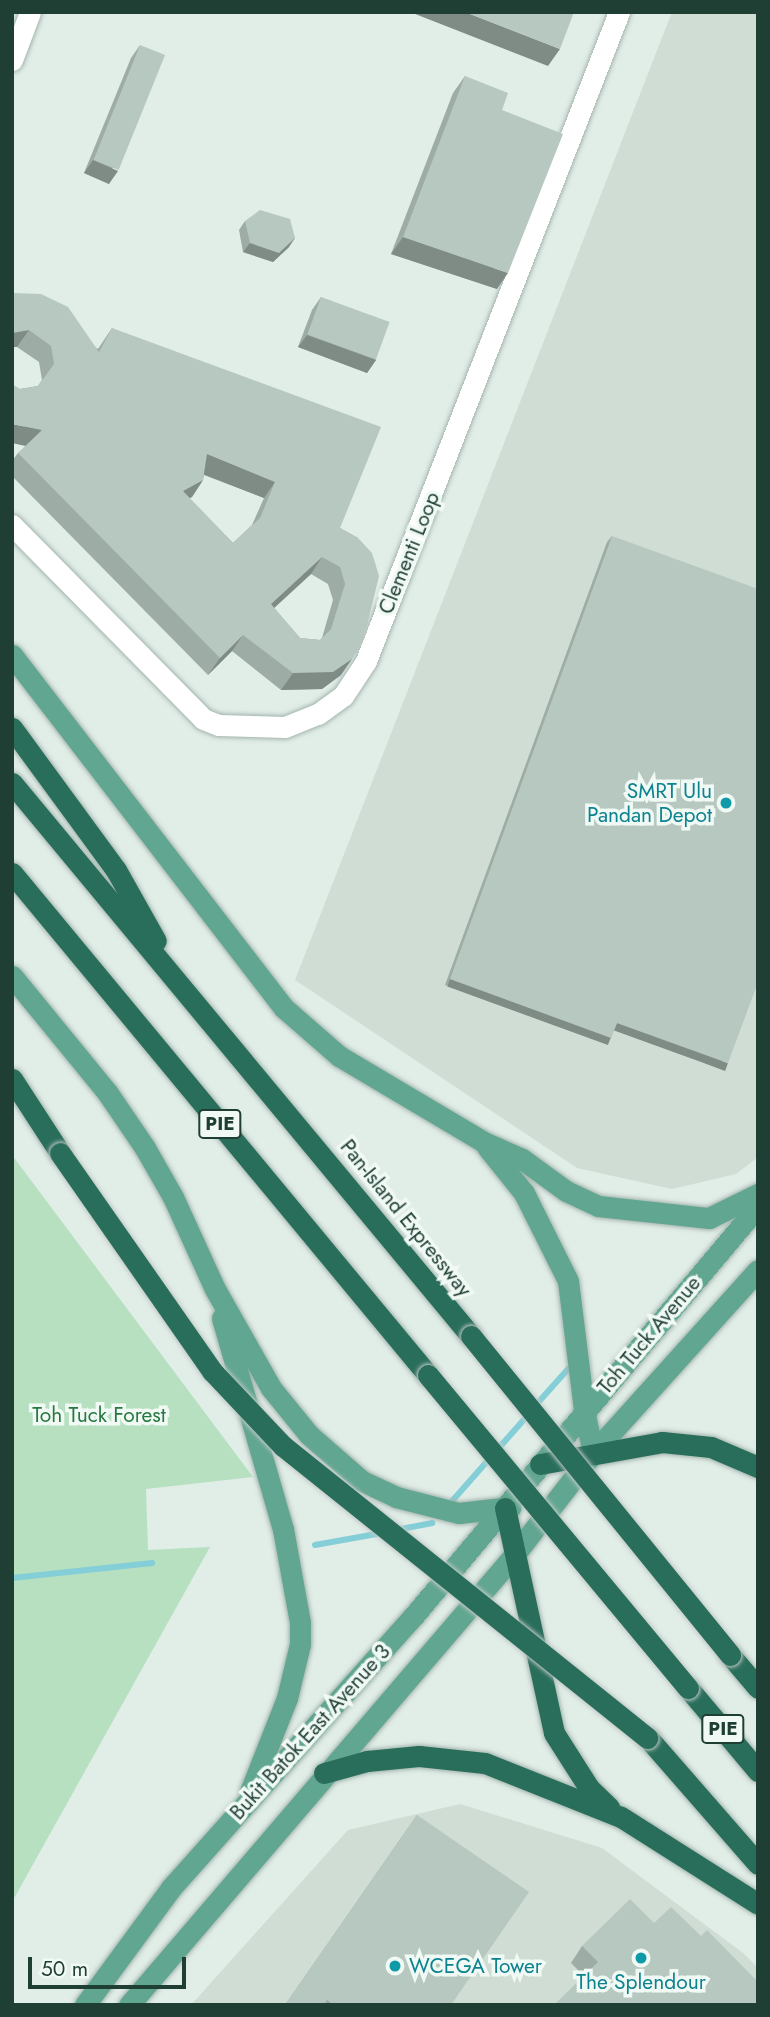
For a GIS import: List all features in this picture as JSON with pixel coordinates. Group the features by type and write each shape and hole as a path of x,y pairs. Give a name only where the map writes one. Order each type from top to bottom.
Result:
{"highway":[{"path":"12,728 116,870 169,971"},
{"name":"Pan-Island Expressway","path":"12,783 471,1336 758,1688"},
{"name":"PIE","path":"12,873 758,1771"},
{"path":"12,1079 60,1153 212,1371 283,1446 648,1738 758,1864"},
{"path":"540,1464 642,1443 683,1442 711,1447 758,1467"},
{"path":"505,1508 554,1734 589,1788 621,1817 758,1904"},
{"path":"324,1773 367,1761 451,1756 485,1763 621,1817"}],"main road":[{"path":"12,655 284,1008 339,1056 484,1142 522,1159 566,1191 627,1213 709,1218 758,1194"},
{"path":"12,976 107,1092 145,1149 173,1197 215,1289 271,1388 309,1435 362,1481 426,1508 459,1513 505,1508 563,1491"},
{"path":"484,1142 524,1193 568,1282 583,1410 593,1453"},
{"name":"Toh Tuck Avenue","path":"540,1464 758,1206"},
{"name":"Toh Tuck Avenue","path":"563,1491 593,1453 758,1270"},
{"path":"215,1289 283,1529 300,1623 300,1644 286,1698 246,1802"},
{"name":"Bukit Batok East Avenue 3","path":"85,2005 138,1928 505,1508 540,1464"},
{"name":"Bukit Batok East Avenue 3","path":"129,2005 324,1773 515,1554 563,1491"}],"street":[{"path":"12,61 30,12"},
{"name":"Clementi Loop","path":"12,525 203,719 219,724 285,727 317,714 343,696 366,661 619,12"}],"shaded area":[{"path":"672,12 758,12 758,1157 736,1174 672,1189 577,1168 295,980"},
{"path":"460,1804 602,1848 743,1953 758,1968 758,2005 191,2005 348,1830"}],"green space":[{"name":"Toh Tuck Forest","path":"12,1155 253,1477 146,1489 148,1550 210,1547 12,1902"}],"building":[{"path":"465,12 574,12 560,49"},
{"path":"140,45 165,55 119,170 94,160"},
{"path":"465,76 508,93 502,110 563,134 508,273 403,237"},
{"path":"260,210 290,219 295,238 279,253 250,243 245,221"},
{"path":"12,293 41,294 68,307 99,352 112,328 381,427 340,528 358,538 372,553 379,576 363,642 352,659 333,672 293,673 243,635 220,658 18,453 42,430 12,424 12,384 20,389 38,386 54,364 51,346 29,330 12,333","holes":["207,454 275,482 260,518 233,543 183,491 203,480","322,557 340,567 345,584 331,629 320,640 300,638 271,604"]},
{"path":"321,297 390,322 376,360 307,335"},
{"path":"612,536 758,589 758,982 728,1063 617,1023 611,1038 450,979"},
{"name":"WCEGA Tower","path":"417,1815 529,1892 451,2005 334,2005 327,2000 324,2005 285,2005"},
{"name":"The Splendour","path":"630,1899 654,1923 671,1907 701,1936 707,1930 758,1982 758,2005 554,2005 598,1962 582,1946"}],"waterway":[{"path":"535,1406 568,1369"},
{"path":"453,1500 528,1415"},
{"path":"396,1530 432,1523"},
{"path":"315,1545 382,1533"},
{"path":"12,1578 152,1563"}],"place":[{"name":"SMRT Ulu Pandan Depot","path":"726,803"},
{"name":"The Splendour","path":"641,1958"},
{"name":"WCEGA Tower","path":"395,1966"}]}
